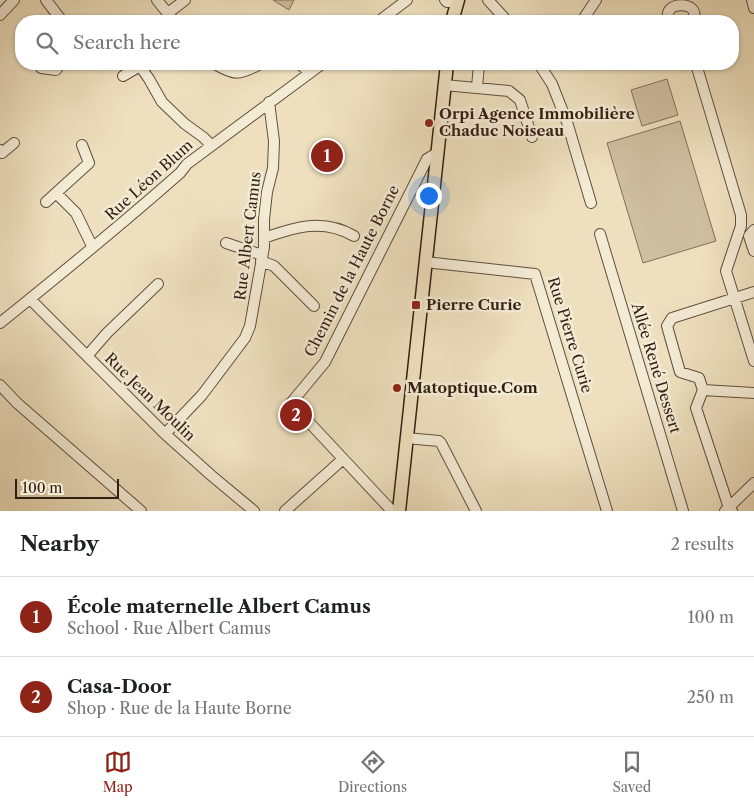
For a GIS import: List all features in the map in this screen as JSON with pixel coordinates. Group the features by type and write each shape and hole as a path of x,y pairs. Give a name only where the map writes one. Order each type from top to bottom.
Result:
{"main road":[{"path":"452,15 453,1"},
{"path":"399,511 446,70"}],"street":[{"path":"0,15 14,0"},
{"path":"46,0 57,15"},
{"path":"157,0 169,15"},
{"path":"173,15 184,0"},
{"path":"387,15 407,0"},
{"path":"488,0 502,15"},
{"path":"586,15 596,0"},
{"path":"752,0 754,8"},
{"path":"669,15 670,7 677,1 685,1 692,2 694,15"},
{"path":"123,76 133,70"},
{"path":"143,70 162,102 185,124 203,136 211,146"},
{"path":"226,70 236,74 249,70"},
{"name":"Rue Léon Blum","path":"0,323 92,246 114,231 180,173 187,164 313,70"},
{"path":"477,88 478,70"},
{"path":"543,70 552,84 564,115 591,203"},
{"path":"698,70 741,215 741,226 726,271 754,360"},
{"path":"444,85 509,91 520,100 532,137"},
{"name":"Rue Albert Camus","path":"165,434 202,395 245,338 250,326 262,258 267,192 272,168 273,150 269,102"},
{"path":"0,150 2,153 14,143"},
{"path":"46,202 89,163 82,145"},
{"name":"Chemin de la Haute Borne","path":"343,459 291,403 325,362 427,159 437,153"},
{"path":"56,194 76,214 92,246"},
{"path":"264,238 289,229 311,225 326,226 345,231 354,236"},
{"path":"754,230 749,236 754,251"},
{"name":"Allée René Dessert","path":"600,234 683,511"},
{"path":"226,243 262,258 274,266 314,306"},
{"name":"Rue Pierre Curie","path":"425,262 535,274 607,511"},
{"path":"87,356 107,332 158,284"},
{"path":"754,292 672,318 667,326 680,372 699,378 703,390 696,408 729,510 754,483"},
{"name":"Rue Jean Moulin","path":"30,299 165,434 254,511"},
{"path":"0,385 16,403 141,511"},
{"path":"703,390 754,393"},
{"path":"406,438 442,443 476,511"},
{"path":"285,511 343,459 392,511"}],"shaded area":[{"path":"273,0 294,0 289,10"},
{"path":"667,79 678,115 642,126 631,90"},
{"path":"680,121 716,241 643,263 607,143"}],"place":[{"name":"Orpi Agence Immobilière Chaduc Noiseau","path":"429,123"},
{"name":"École maternelle Albert Camus","path":"327,156"},
{"name":"Pierre Curie","path":"416,305"},
{"name":"Matoptique.Com","path":"397,388"},
{"name":"Casa-Door","path":"296,415"}]}
